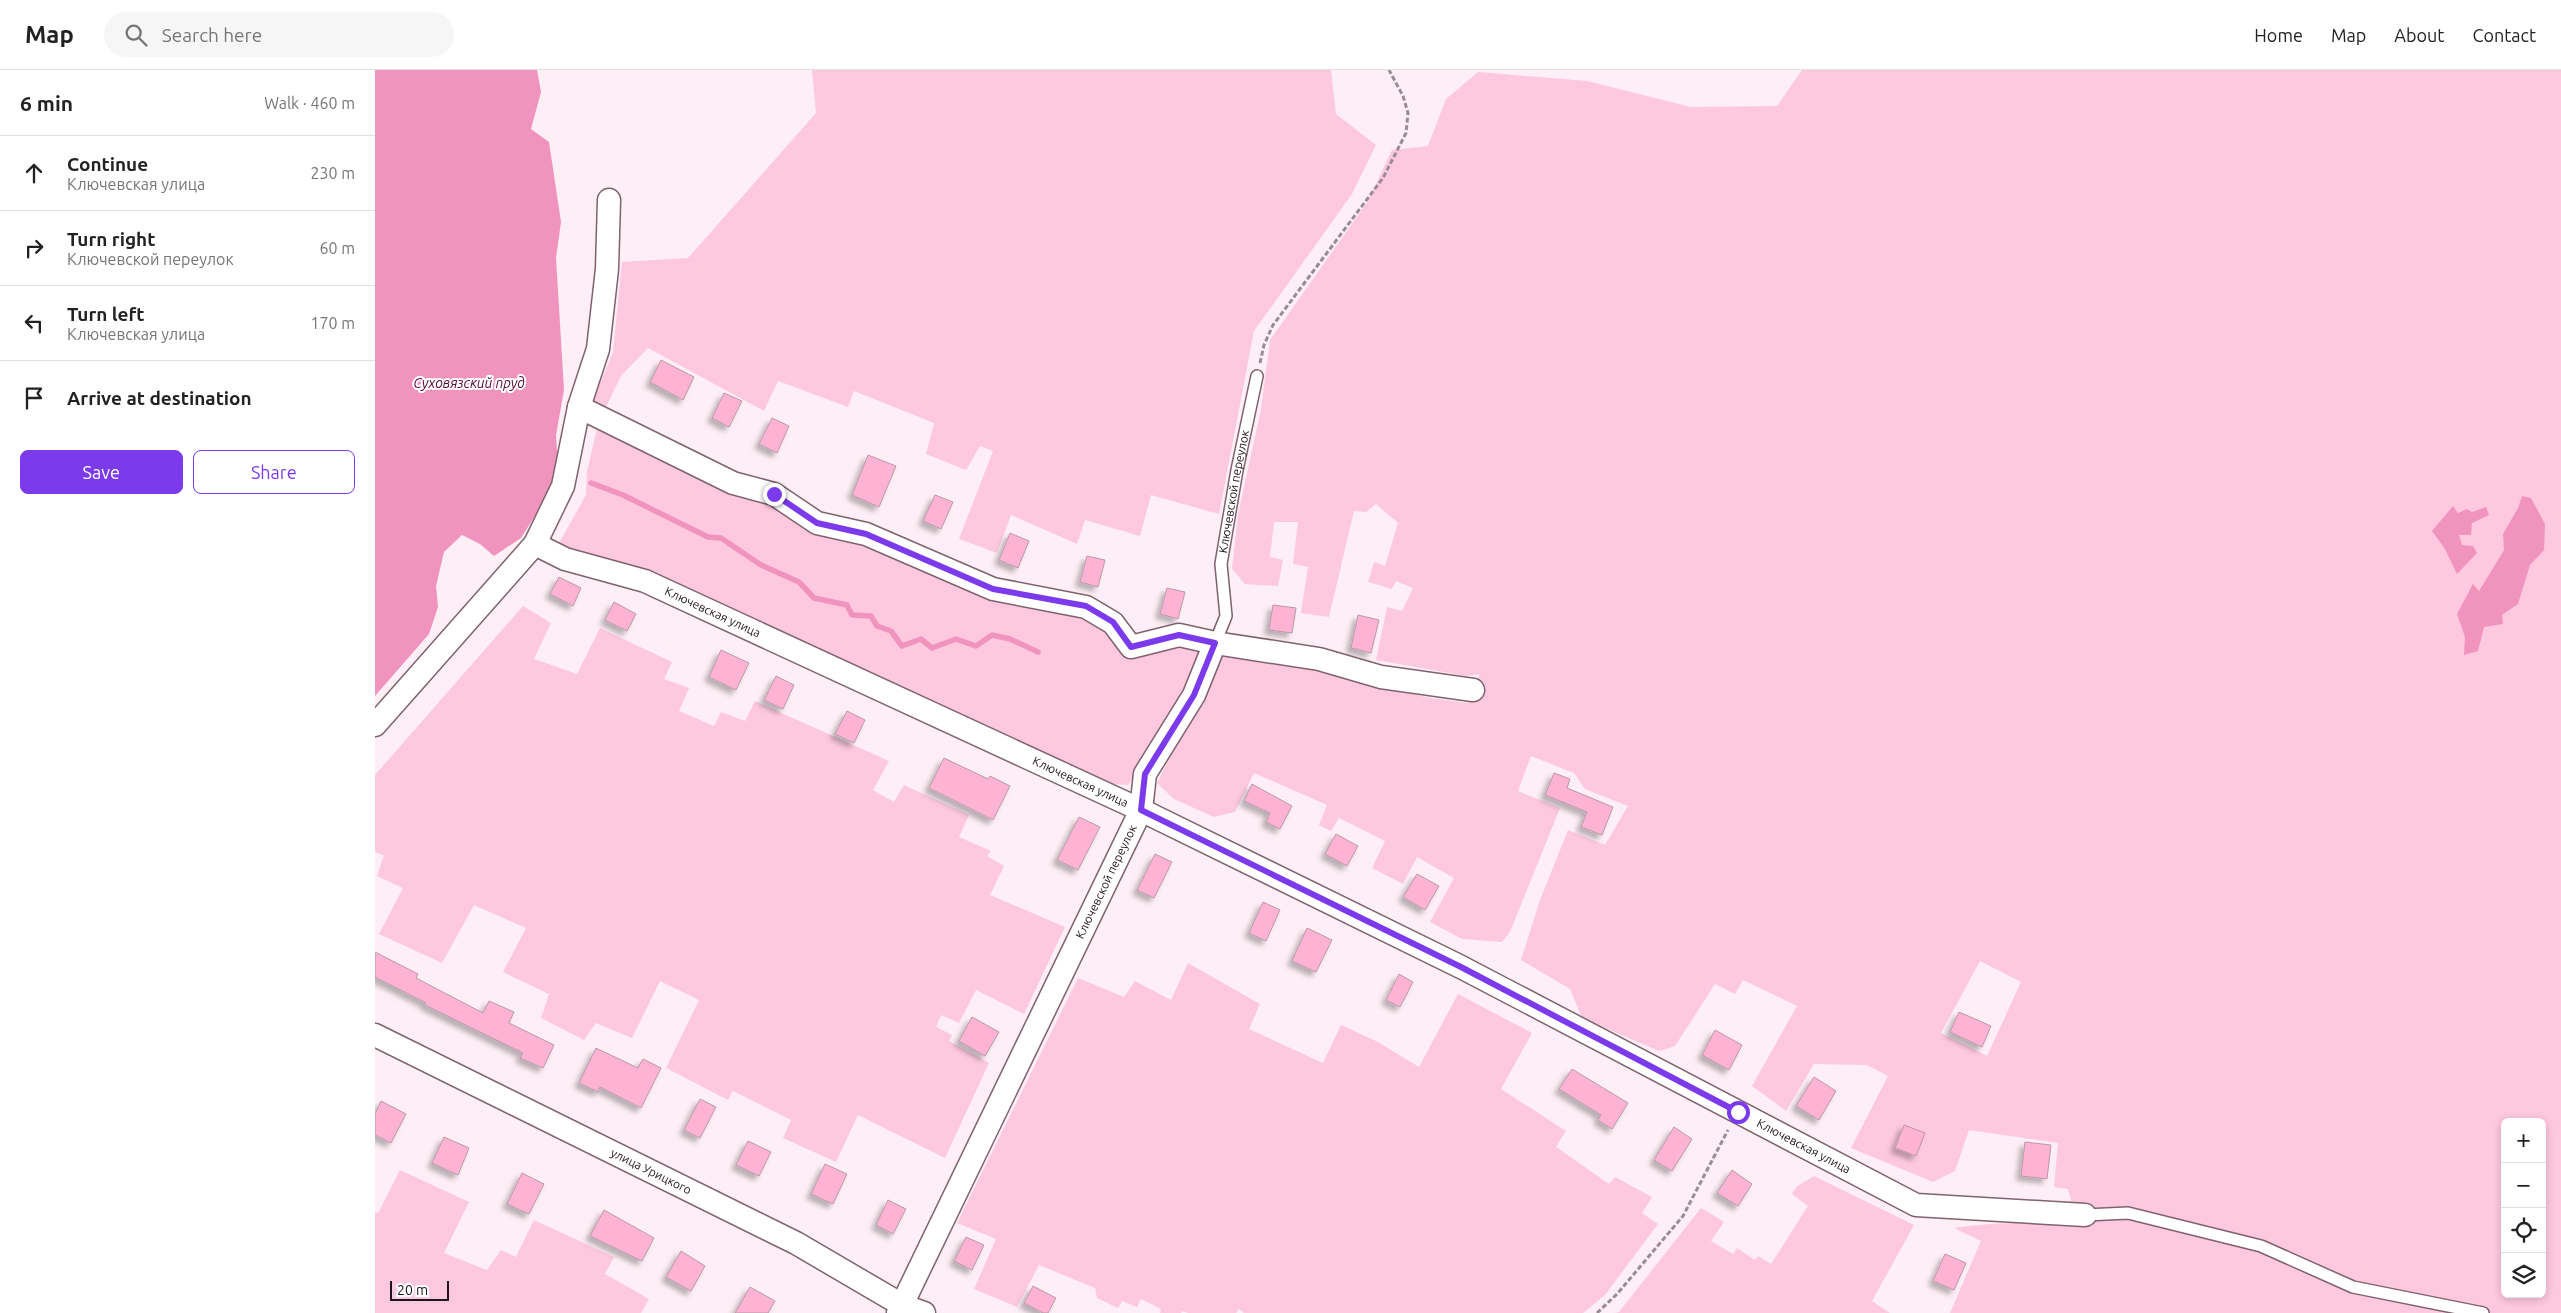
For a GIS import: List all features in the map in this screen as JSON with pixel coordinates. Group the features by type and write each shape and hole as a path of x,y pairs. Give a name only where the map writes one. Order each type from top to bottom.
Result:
{"street":[{"path":"375,725 535,544 563,486 579,407 598,350 607,269 609,200"},
{"path":"579,407 733,483 774,494 817,523 866,534 993,589 1086,606 1113,622 1131,647 1179,635 1215,643 1319,659 1381,677 1473,690"},
{"name":"Ключевская улица","path":"535,544 565,559 645,581 1141,810 1461,967 1916,1205 2085,1216"},
{"name":"Ключевской переулок","path":"903,1310 1141,810 1145,774 1194,695 1215,643"},
{"name":"улица Урицкого","path":"375,1035 796,1242 903,1310 924,1313"}],"lane":[{"name":"Ключевской переулок","path":"1215,643 1226,616 1221,564 1237,470 1257,376"},
{"path":"2085,1216 2128,1213 2261,1246 2353,1287 2483,1313"}],"path":[{"path":"1257,376 1264,345 1273,325 1383,178 1406,133 1408,113 1403,96 1389,70"},
{"path":"1597,1313 1617,1294 1683,1216 1738,1112"}],"shaded area":[{"path":"812,70 1331,70 1336,114 1376,145 1352,194 1254,331 1219,514 1151,495 1140,536 1085,520 1077,544 1011,515 997,553 959,539 993,451 980,446 966,470 926,454 934,423 854,391 848,407 778,381 764,411 648,348 621,376 606,407 593,401 613,352 622,262 688,258 816,113"},
{"path":"1802,70 2561,70 2561,1313 1950,1313 1981,1241 1954,1228 2016,1223 2078,1227 2068,1189 2054,1187 2058,1143 1969,1130 1955,1171 1933,1182 1851,1148 1888,1076 1867,1065 1814,1064 1786,1111 1752,1086 1797,1006 1743,980 1735,994 1715,984 1675,1046 1659,1051 1582,1018 1570,989 1521,960 1540,900 1568,830 1605,845 1628,806 1585,789 1574,773 1531,756 1518,791 1560,808 1510,932 1502,942 1462,939 1430,922 1454,878 1417,857 1403,884 1372,868 1385,841 1339,818 1331,831 1319,825 1327,805 1254,773 1235,812 1214,817 1174,799 1157,783 1220,655 1308,665 1363,683 1430,698 1468,703 1480,674 1466,676 1376,660 1387,607 1402,611 1413,588 1396,581 1392,589 1368,582 1374,562 1385,566 1398,523 1376,504 1366,512 1354,511 1329,617 1301,613 1308,567 1293,564 1298,522 1274,522 1270,557 1283,560 1278,586 1245,584 1232,569 1238,515 1261,409 1270,340 1368,201 1392,150 1428,146 1446,99 1478,72 1587,81 1691,107 1777,106","holes":["1980,961 2021,982 1987,1056 1941,1033"]},
{"path":"598,425 771,504 867,544 1083,614 1109,631 1127,657 1178,645 1203,652 1160,737 1139,769 1128,785 1113,784 649,571 581,554 558,545 586,495 587,471"},
{"path":"523,606 551,623 534,659 577,674 600,628 672,662 664,679 689,688 679,711 714,726 721,712 745,721 755,701 889,761 873,790 894,802 904,785 969,815 959,837 991,851 987,856 1004,866 990,895 1065,927 1024,1014 976,990 959,1023 941,1015 936,1027 952,1035 949,1041 989,1063 945,1158 858,1115 836,1162 783,1138 791,1120 733,1091 728,1100 666,1068 699,1000 660,981 632,1038 596,1023 584,1040 541,1018 549,994 503,972 526,928 474,905 442,963 379,934 403,888 377,876 384,855 375,852 375,775"},
{"path":"1188,963 1260,1004 1249,1029 1323,1063 1341,1025 1378,1042 1419,1067 1458,994 1532,1033 1501,1089 1566,1131 1556,1147 1609,1184 1615,1177 1652,1197 1642,1213 1658,1224 1605,1295 1583,1313 1244,1313 1239,1309 1236,1313 1188,1313 1182,1311 1181,1313 1160,1313 1161,1309 1141,1299 1137,1307 1122,1301 1118,1308 1097,1298 1095,1288 1039,1265 1017,1307 974,1289 996,1239 957,1223 1078,978 1124,997 1135,981 1171,1000"},
{"path":"400,1170 469,1202 444,1253 487,1270 501,1250 516,1257 534,1220 614,1257 605,1274 649,1299 641,1313 375,1313 375,1212 378,1213"},
{"path":"1814,1176 1914,1225 1872,1301 1890,1313 1615,1313 1619,1312 1701,1208 1724,1222 1711,1241 1733,1254 1737,1248 1755,1260 1758,1256 1771,1264 1808,1206 1792,1194 1796,1187"}],"water":[{"name":"Суховязский пруд","path":"375,70 537,70 541,92 531,129 549,142 561,222 556,258 564,390 556,435 558,467 545,500 521,538 494,556 480,544 462,535 444,552 436,586 438,607 429,634 375,696"},
{"path":"2522,496 2531,498 2545,524 2544,550 2530,565 2518,604 2502,615 2503,624 2484,627 2478,651 2464,655 2465,637 2457,614 2473,584 2479,591 2504,550 2503,534 2518,508"},
{"path":"2453,506 2458,513 2467,509 2472,512 2486,507 2489,515 2472,523 2471,535 2459,535 2462,545 2473,546 2477,553 2457,574 2445,549 2432,531"}],"building":[{"path":"661,360 694,377 683,400 650,382"},
{"path":"724,393 742,401 729,427 712,418"},
{"path":"772,418 789,426 777,453 759,444"},
{"path":"868,455 896,466 879,507 852,495"},
{"path":"935,495 953,502 941,529 923,521"},
{"path":"1010,533 1029,541 1018,568 999,560"},
{"path":"1087,556 1105,560 1098,587 1080,582"},
{"path":"559,577 581,588 573,606 550,594"},
{"path":"1167,588 1185,592 1178,619 1160,614"},
{"path":"614,602 636,614 627,631 605,620"},
{"path":"1273,605 1296,608 1292,633 1269,630"},
{"path":"1358,615 1379,620 1371,653 1351,648"},
{"path":"721,650 749,663 736,690 709,677"},
{"path":"776,676 794,685 783,709 764,700"},
{"path":"847,711 865,720 854,743 835,734"},
{"path":"944,758 988,779 990,776 1010,786 993,820 929,788"},
{"path":"1554,773 1570,779 1567,788 1613,807 1602,835 1581,827 1587,812 1545,795"},
{"path":"1252,784 1292,806 1280,829 1266,822 1270,813 1244,801"},
{"path":"1079,817 1100,827 1078,870 1057,860"},
{"path":"1336,834 1358,846 1347,866 1325,854"},
{"path":"1155,854 1172,862 1154,898 1137,890"},
{"path":"1417,874 1439,886 1425,910 1403,897"},
{"path":"1263,902 1280,910 1266,941 1249,933"},
{"path":"1307,928 1332,940 1316,972 1292,961"},
{"path":"375,952 418,974 416,978 483,1013 489,1001 514,1012 509,1023 554,1045 543,1068 520,1058 523,1053 425,1005 426,1003 375,977"},
{"path":"1399,974 1413,982 1400,1007 1386,1000"},
{"path":"1959,1012 1991,1026 1982,1047 1950,1032"},
{"path":"972,1017 999,1032 985,1056 959,1041"},
{"path":"1715,1030 1742,1045 1729,1070 1702,1055"},
{"path":"596,1048 638,1068 643,1059 661,1068 641,1108 600,1087 598,1092 579,1083"},
{"path":"1572,1069 1628,1103 1612,1129 1598,1120 1601,1115 1559,1089"},
{"path":"1814,1077 1836,1091 1819,1120 1796,1106"},
{"path":"700,1099 716,1107 700,1138 684,1130"},
{"path":"381,1101 406,1114 391,1143 375,1135 375,1114"},
{"path":"1904,1125 1925,1133 1916,1156 1895,1148"},
{"path":"1674,1127 1692,1139 1672,1171 1654,1160"},
{"path":"444,1137 469,1148 458,1175 432,1163"},
{"path":"748,1141 771,1152 759,1176 736,1165"},
{"path":"2025,1142 2051,1145 2047,1179 2021,1176"},
{"path":"825,1164 847,1174 833,1204 811,1194"},
{"path":"1732,1170 1752,1184 1738,1206 1717,1193"},
{"path":"522,1173 544,1184 529,1214 507,1204"},
{"path":"888,1200 906,1209 893,1234 876,1225"},
{"path":"604,1210 654,1238 642,1261 590,1236"},
{"path":"966,1237 984,1245 972,1270 954,1261"},
{"path":"681,1251 705,1266 691,1291 666,1277"},
{"path":"1945,1254 1966,1263 1954,1290 1933,1281"},
{"path":"1033,1286 1056,1298 1048,1313 1043,1313 1024,1303"},
{"path":"750,1287 775,1301 768,1313 735,1313"}],"waterway":[{"path":"591,483 623,495 708,537 721,538 761,565 799,582 814,598 847,605 852,615 871,616 877,626 891,631 902,646 921,639 932,648 956,639 976,646 992,635 1010,639 1038,652"}],"route":[{"path":"774,494 817,523 866,534 993,589 1086,606 1113,622 1131,647 1179,635 1215,643 1194,695 1145,774 1141,810 1461,967 1738,1112"}]}
